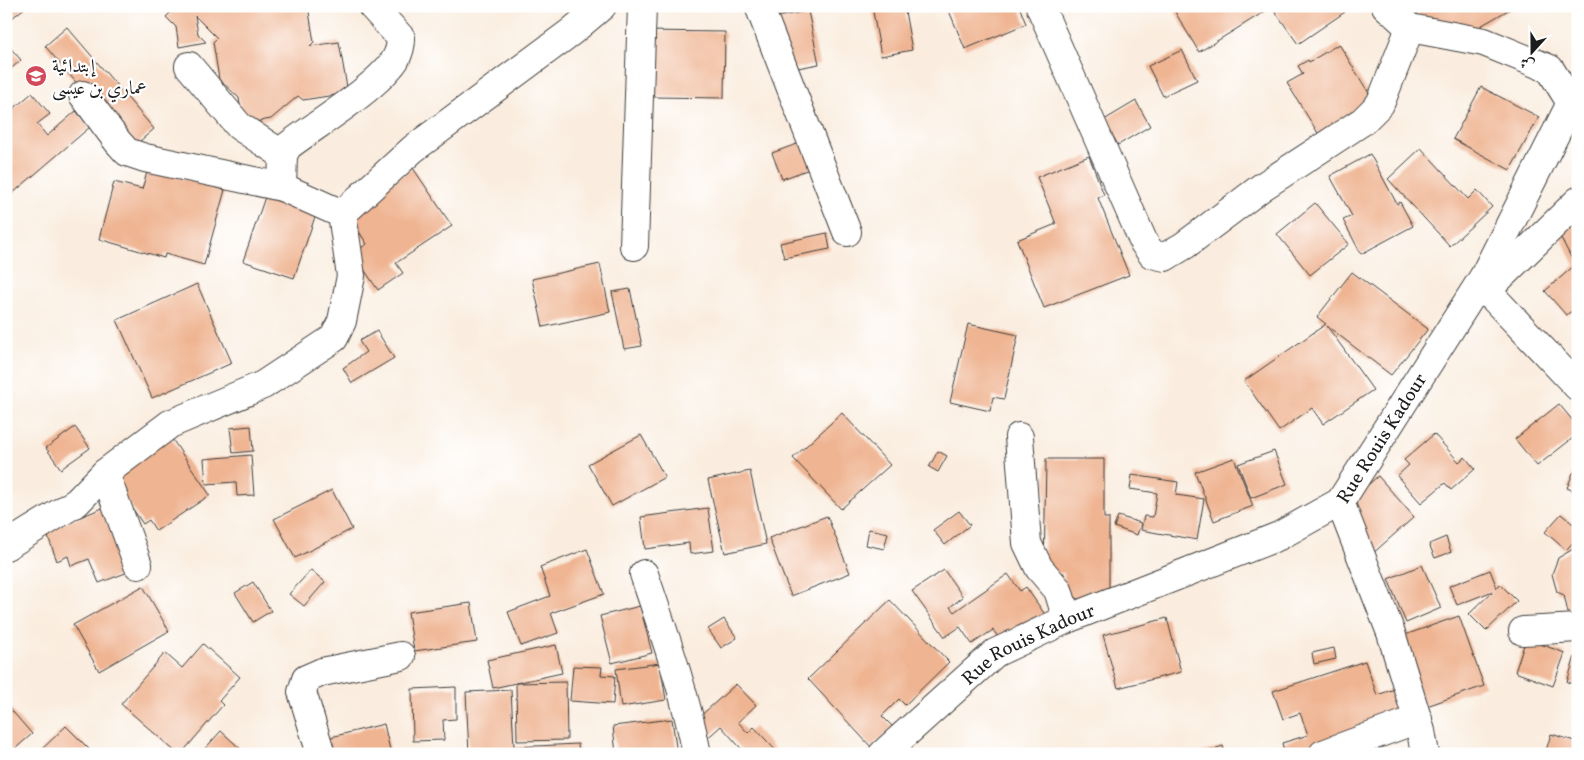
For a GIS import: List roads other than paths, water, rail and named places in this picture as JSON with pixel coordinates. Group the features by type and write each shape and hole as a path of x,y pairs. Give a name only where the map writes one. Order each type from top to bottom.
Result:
{"street":[{"path":"282,187 283,155 288,146 373,83 394,61 401,47 401,38 372,6"},
{"path":"342,214 414,149 571,32 602,6"},
{"path":"634,246 642,6"},
{"path":"759,6 847,232"},
{"path":"1040,6 1144,243 1152,254 1165,256 1186,245 1262,186 1363,121 1380,104 1410,28 1386,6"},
{"name":"Rue Rouis Kadour","path":"883,754 995,653 1067,619 1279,536 1340,502 1484,276 1571,103 1550,69 1484,42 1410,28"},
{"path":"189,66 239,126 283,155"},
{"path":"83,95 127,152 145,158 282,187 342,214"},
{"path":"1457,319 1578,201"},
{"path":"6,546 77,502 105,473 170,424 263,385 334,338 342,321 351,276 342,214"},
{"path":"1486,290 1578,387"},
{"path":"1019,438 1027,543 1039,568 1058,590 1067,619"},
{"path":"105,473 138,565"},
{"path":"1340,502 1391,633 1418,719 1425,754"},
{"path":"644,574 673,661 691,723 697,754"},
{"path":"1523,631 1578,628"},
{"path":"321,754 302,692 306,679 322,672 401,656"},
{"path":"1323,754 1418,719"}],"place":[{"name":"إبتدائية عماري بن عيسى","path":"36,76"}]}
